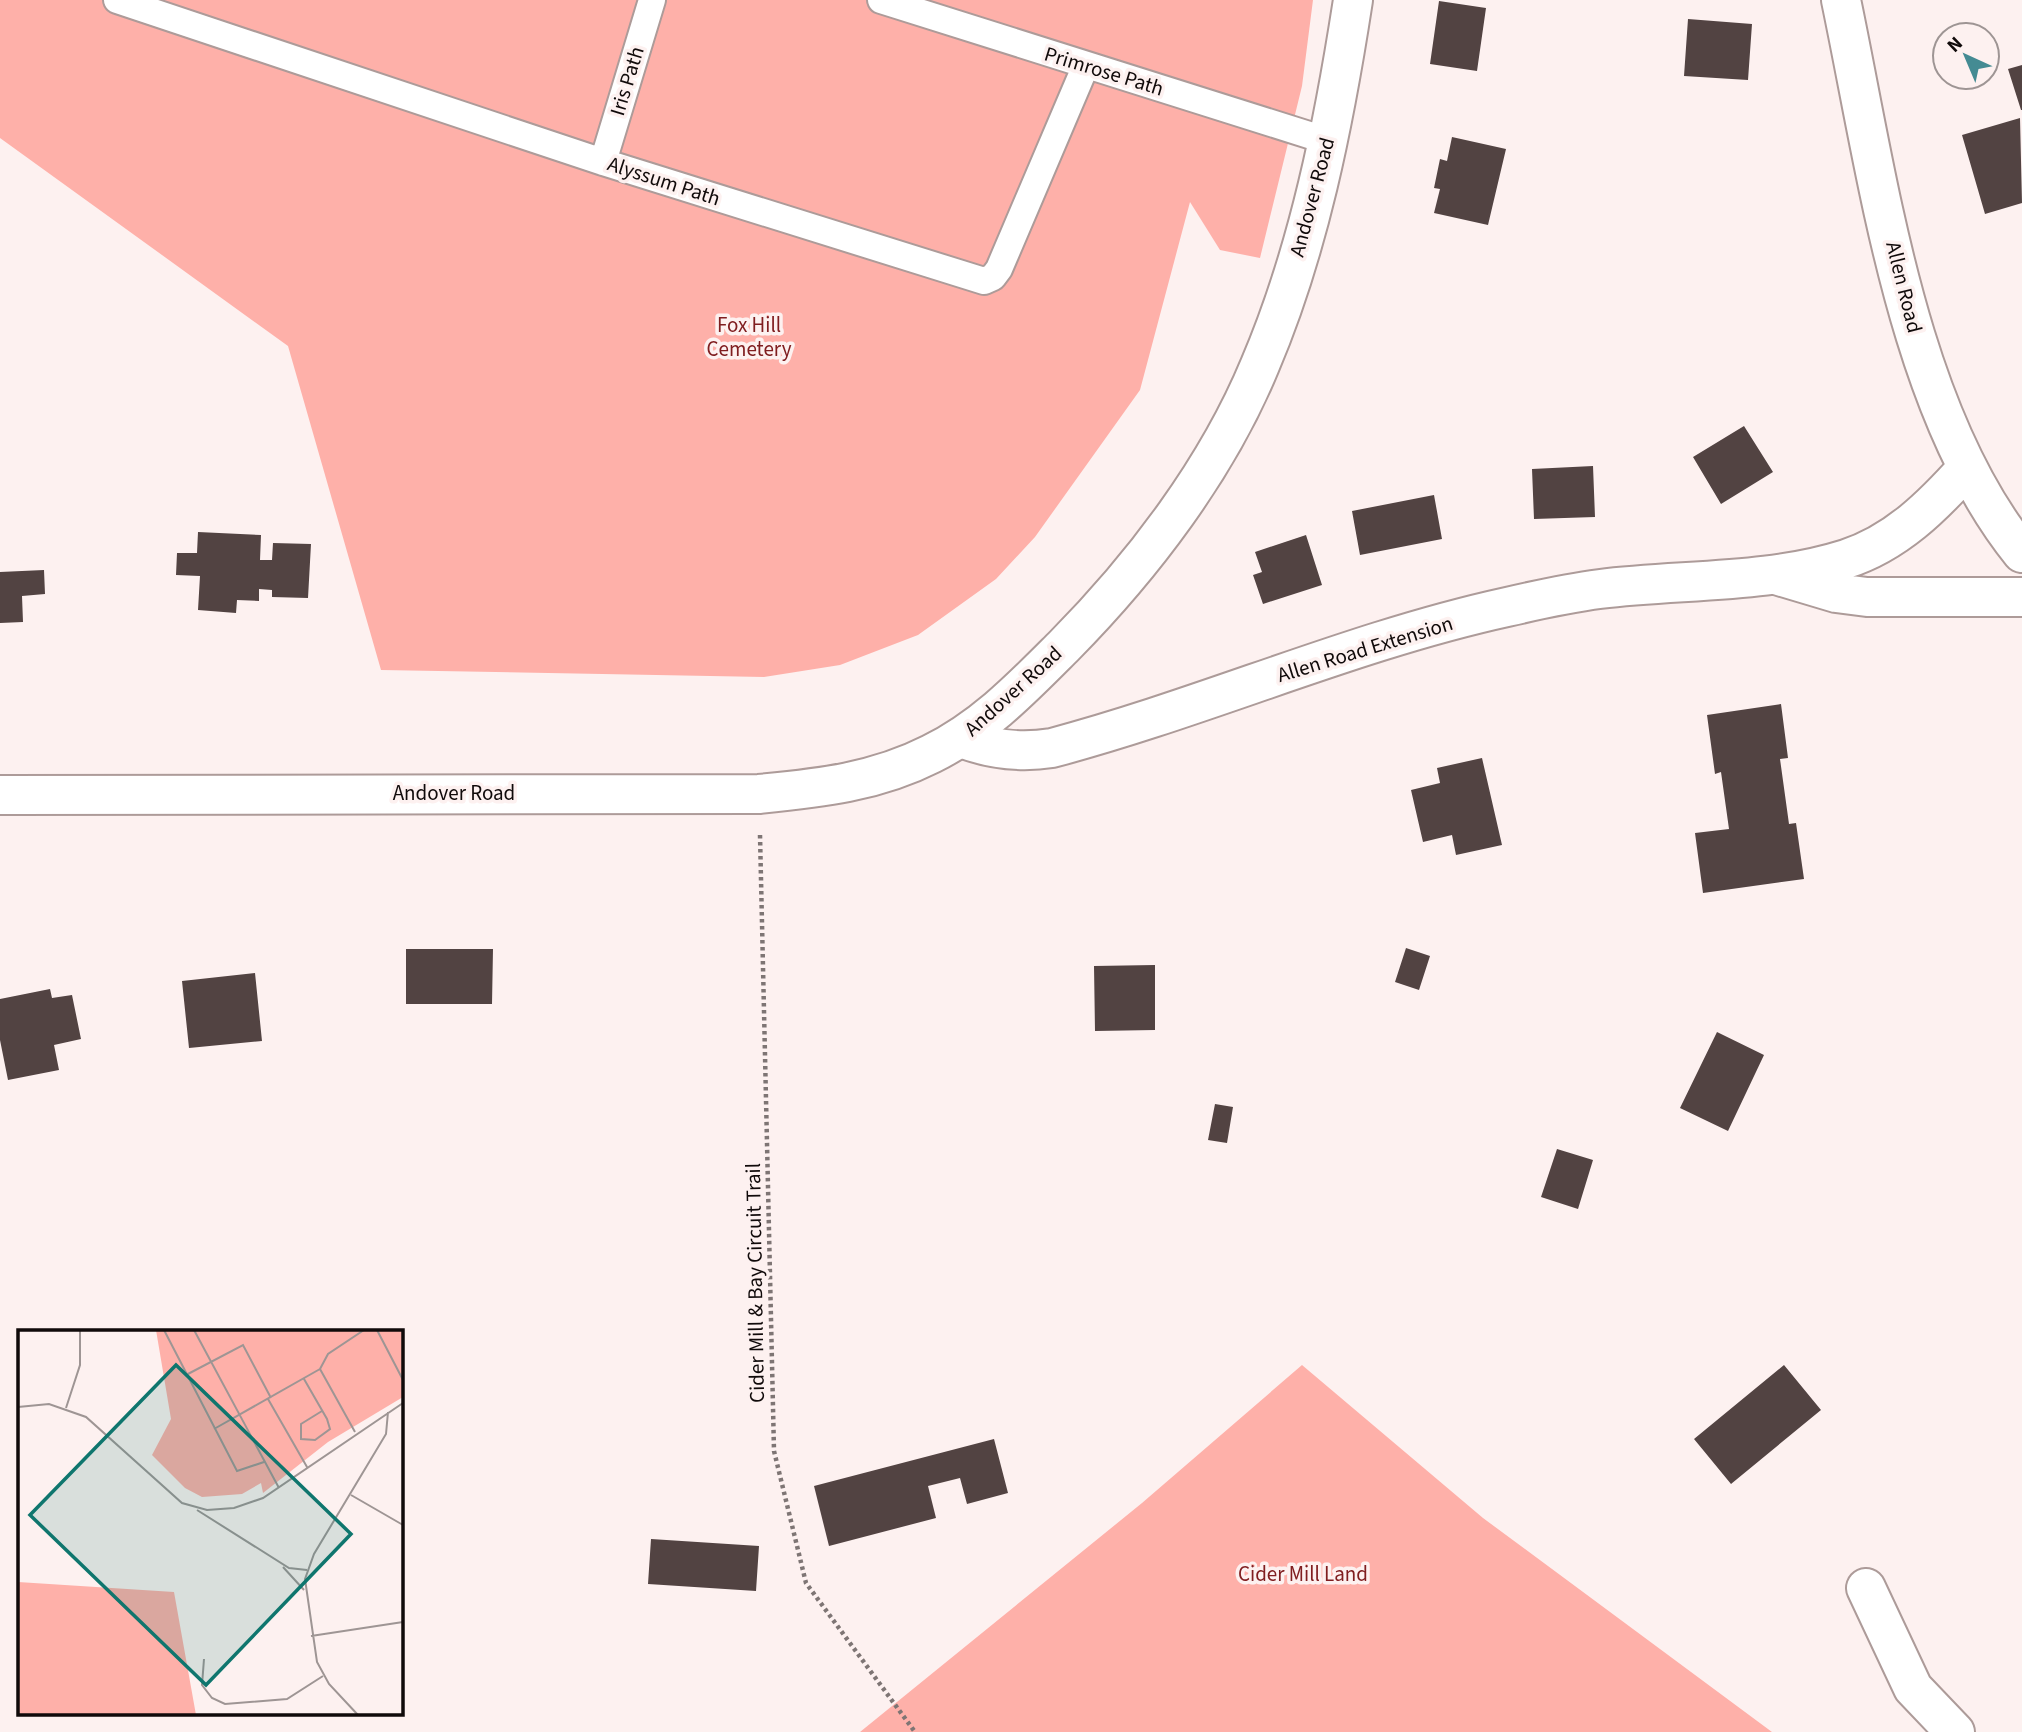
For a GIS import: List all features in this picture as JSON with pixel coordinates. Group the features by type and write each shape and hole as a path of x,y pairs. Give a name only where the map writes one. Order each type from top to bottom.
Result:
{"street":[{"name":"Andover Road","path":"0,795 759,794 830,787 865,780 930,755 961,738 1016,694 1120,584 1174,516 1221,443 1260,365 1278,315 1328,141 1353,0"},
{"name":"Allen Road","path":"1841,0 1913,330 1937,398 1967,468 2006,533 2022,553"},
{"name":"Allen Road Extension","path":"961,738 986,747 1013,751 1052,748 1393,637 1506,607 1599,589 1779,576 1848,558 1887,540 1922,516 1967,468"},
{"name":"Allen Road Extension","path":"1779,576 1836,593 1867,597 2022,597"},
{"path":"1866,1588 1913,1688 1955,1732"}],"lane":[{"name":"Alyssum Path","path":"117,0 603,162 984,281 993,277 999,269 1086,65"},
{"name":"Iris Path","path":"603,162 652,0"},
{"name":"Primrose Path","path":"881,0 1328,141"}],"path":[{"name":"Cider Mill & Bay Circuit Trail","path":"759,794 774,1451 806,1583 915,1732"}],"green space":[{"name":"Fox Hill Cemetery","path":"0,0 1313,0 1302,86 1260,258 1220,250 1190,202 1140,390 1035,537 996,579 918,635 840,665 764,677 381,670 288,346 0,138"},
{"name":"Cider Mill Land","path":"1302,1365 1483,1518 1772,1732 860,1732 1142,1503"}],"building":[{"path":"1439,1 1486,8 1477,71 1430,64"},
{"path":"1688,19 1752,24 1748,80 1684,76"},
{"path":"2022,65 2022,110 2021,110 2008,69"},
{"path":"2020,118 2022,203 1985,214 1962,135"},
{"path":"1452,137 1506,149 1488,225 1434,213 1440,189 1434,188 1440,159 1447,161"},
{"path":"1744,426 1773,472 1721,504 1693,457"},
{"path":"1593,466 1595,517 1534,519 1532,469"},
{"path":"1434,495 1442,539 1360,555 1352,511"},
{"path":"198,532 261,535 260,560 272,560 273,543 311,544 308,598 272,597 272,590 259,589 259,601 237,600 236,613 198,610 200,576 176,575 177,553 197,553"},
{"path":"1306,535 1322,585 1263,604 1253,575 1262,572 1255,552"},
{"path":"44,570 45,594 22,596 23,622 0,623 0,572"},
{"path":"1781,704 1788,758 1780,759 1789,824 1796,823 1804,879 1703,893 1695,833 1729,829 1721,772 1715,774 1707,715"},
{"path":"1482,758 1502,845 1456,855 1452,835 1423,842 1411,790 1440,783 1437,768"},
{"path":"1406,948 1430,956 1419,990 1395,982"},
{"path":"406,949 493,949 492,1004 406,1004"},
{"path":"1155,965 1155,1030 1095,1031 1094,966"},
{"path":"255,973 262,1041 189,1048 182,981"},
{"path":"50,989 52,998 72,995 81,1039 54,1045 59,1070 8,1080 0,1040 0,999"},
{"path":"1717,1032 1764,1055 1728,1131 1680,1108"},
{"path":"1215,1104 1233,1107 1227,1143 1208,1140"},
{"path":"1557,1149 1593,1160 1578,1209 1541,1197"},
{"path":"1784,1365 1821,1410 1731,1484 1694,1439"},
{"path":"994,1439 1008,1493 967,1504 960,1478 928,1486 936,1518 829,1546 814,1486"},
{"path":"651,1539 759,1546 756,1591 648,1584"}]}
